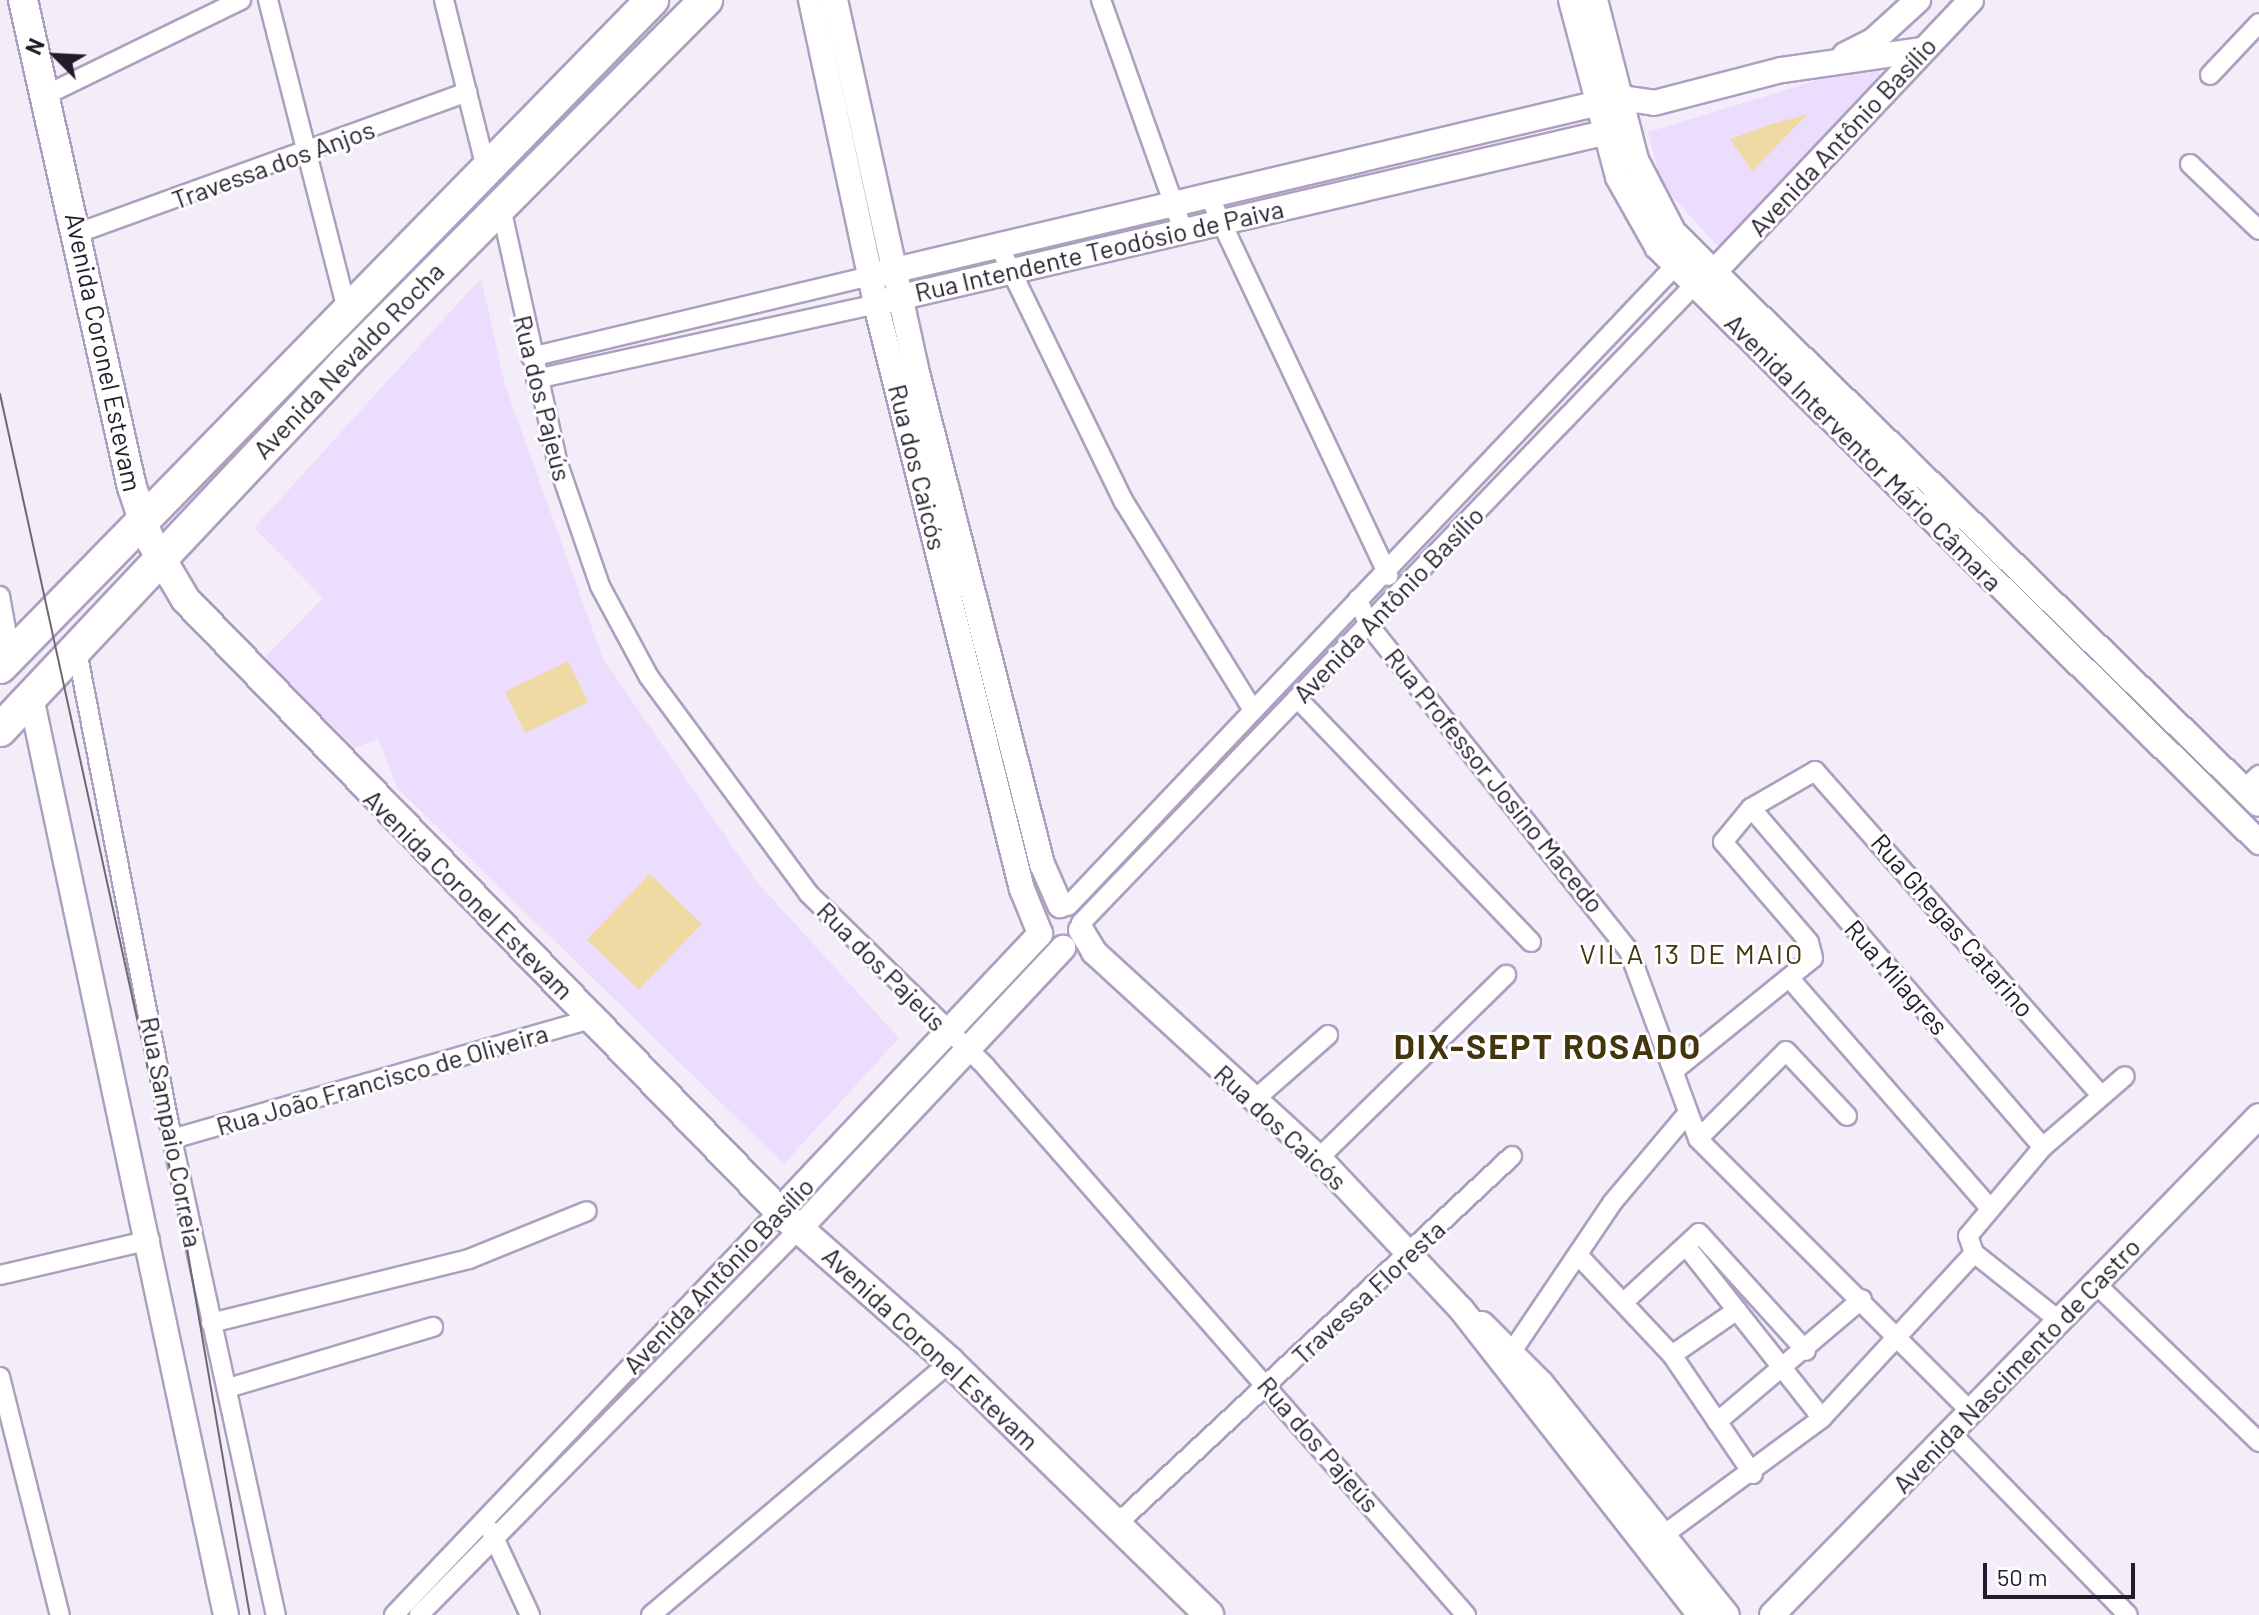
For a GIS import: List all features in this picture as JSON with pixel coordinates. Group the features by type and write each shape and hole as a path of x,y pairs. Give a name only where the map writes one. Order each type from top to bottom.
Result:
{"highway":[{"name":"Avenida Nevaldo Rocha","path":"5,662 143,525 652,0"},
{"name":"Avenida Nevaldo Rocha","path":"0,730 159,557 500,202 706,0"}],"main road":[{"name":"Avenida Coronel Estevam","path":"23,0 48,94 143,525 159,557 206,623 790,1219 950,1362 1209,1615"}],"street":[{"path":"48,94 241,0"},
{"path":"268,0 348,315"},
{"path":"444,0 486,168"},
{"name":"Rua dos Caicós","path":"811,0 876,304 906,372 1042,864 1070,926 1253,1101 1319,1158 1461,1309 1654,1542 1727,1615"},
{"name":"Rua dos Caicós","path":"835,0 902,297 906,372 1022,889 1039,932"},
{"path":"1101,0 1183,230"},
{"name":"Avenida Interventor Mário Câmara","path":"1571,0 1609,101"},
{"name":"Avenida Interventor Mário Câmara","path":"1595,0 1609,101 1632,208 1675,266 1704,278 2254,789"},
{"name":"Avenida Antônio Basílio","path":"1825,64 1873,41 1918,0"},
{"name":"Avenida Antônio Basílio","path":"1070,926 1297,698 1971,0"},
{"path":"2210,75 2259,23"},
{"name":"Rua Intendente Teodósio de Paiva","path":"531,357 1609,101 1654,103 1825,64 1923,50"},
{"name":"Travessa dos Anjos","path":"78,233 307,155 467,92"},
{"name":"Rua Intendente Teodósio de Paiva","path":"536,379 876,304 1616,130 1654,103"},
{"name":"Avenida Interventor Mário Câmara","path":"1616,130 1662,217 1704,278 1948,544 2259,842"},
{"path":"2190,164 2259,230"},
{"path":"1303,173 1311,200"},
{"path":"1209,196 1396,595"},
{"name":"Rua dos Pajeús","path":"500,202 536,379 584,546 649,677 808,893 966,1048 1268,1386 1466,1615"},
{"path":"999,246 1008,273 1124,502 1253,710"},
{"name":"Avenida Antônio Basílio","path":"394,1615 484,1521 966,1048 1253,710 1675,266"},
{"path":"1948,544 1974,526"},
{"path":"0,596 5,662"},
{"name":"Rua Professor Josino Macedo","path":"1358,599 1368,624 1610,922 1643,981 1698,1139 1862,1299 1894,1336 1971,1412"},
{"name":"Rua Sampaio Correia","path":"76,646 172,1139 276,1615"},
{"name":"Rua Sampaio Correia","path":"31,697 150,1240 226,1615"},
{"path":"1297,698 1531,942"},
{"name":"Rua Ghegas Catarino","path":"1751,808 1800,773 1821,774 2099,1093"},
{"path":"1676,1069 1791,980 1813,958 1799,929 1723,842 1751,808"},
{"name":"Rua Milagres","path":"1751,808 2043,1147"},
{"name":"Avenida Antônio Basílio","path":"419,1615 497,1539 790,1219 947,1031 1039,932 1041,916 1070,926"},
{"path":"1039,932 1070,926"},
{"path":"1319,1158 1506,975"},
{"path":"1791,980 1987,1205"},
{"name":"Rua João Francisco de Oliveira","path":"172,1139 593,1018"},
{"path":"1253,1101 1328,1035"},
{"path":"1698,1139 1786,1051 1847,1116"},
{"path":"2061,1322 1974,1253 1968,1236 1974,1221 1987,1205 2043,1147 2099,1093 2125,1076"},
{"path":"1513,1350 1578,1255 1687,1114"},
{"name":"Avenida Nascimento de Castro","path":"1772,1615 2259,1116"},
{"name":"Travessa Floresta","path":"1117,1524 1512,1156"},
{"path":"211,1323 469,1259 587,1211"},
{"path":"1625,1301 1699,1233 1806,1351"},
{"path":"0,1275 150,1240"},
{"path":"1686,1246 1822,1418"},
{"path":"1654,1542 1753,1474 1822,1418 1894,1336 1974,1253"},
{"path":"1578,1255 1625,1301 1672,1355 1753,1474"},
{"path":"2096,1284 2259,1442"},
{"path":"1717,1422 1784,1370 1862,1299"},
{"name":"Rua dos Caicós","path":"1461,1309 1513,1350 1654,1542 1700,1615"},
{"path":"1672,1355 1737,1310"},
{"path":"228,1388 433,1327"},
{"path":"651,1615 950,1362"},
{"path":"0,1377 60,1615"},
{"path":"1950,1432 2128,1615"},
{"path":"484,1521 497,1539 530,1615"}],"shaded area":[{"path":"1874,63 1885,85 1720,249 1662,185 1648,132"},
{"path":"1808,114 1752,171 1730,139 1769,125"},
{"path":"481,278 505,385 603,659 757,882 899,1038 784,1164 398,789 378,739 355,748 263,659 323,598 254,528"},
{"path":"568,661 588,702 525,733 505,692"},
{"path":"650,874 702,924 639,989 587,939"}],"tram line":[{"path":"0,394 186,1242 250,1615"}],"district":[{"name":"VILA 13 DE MAIO","path":"1692,953"},
{"name":"DIX-SEPT ROSADO","path":"1548,1046"}]}
